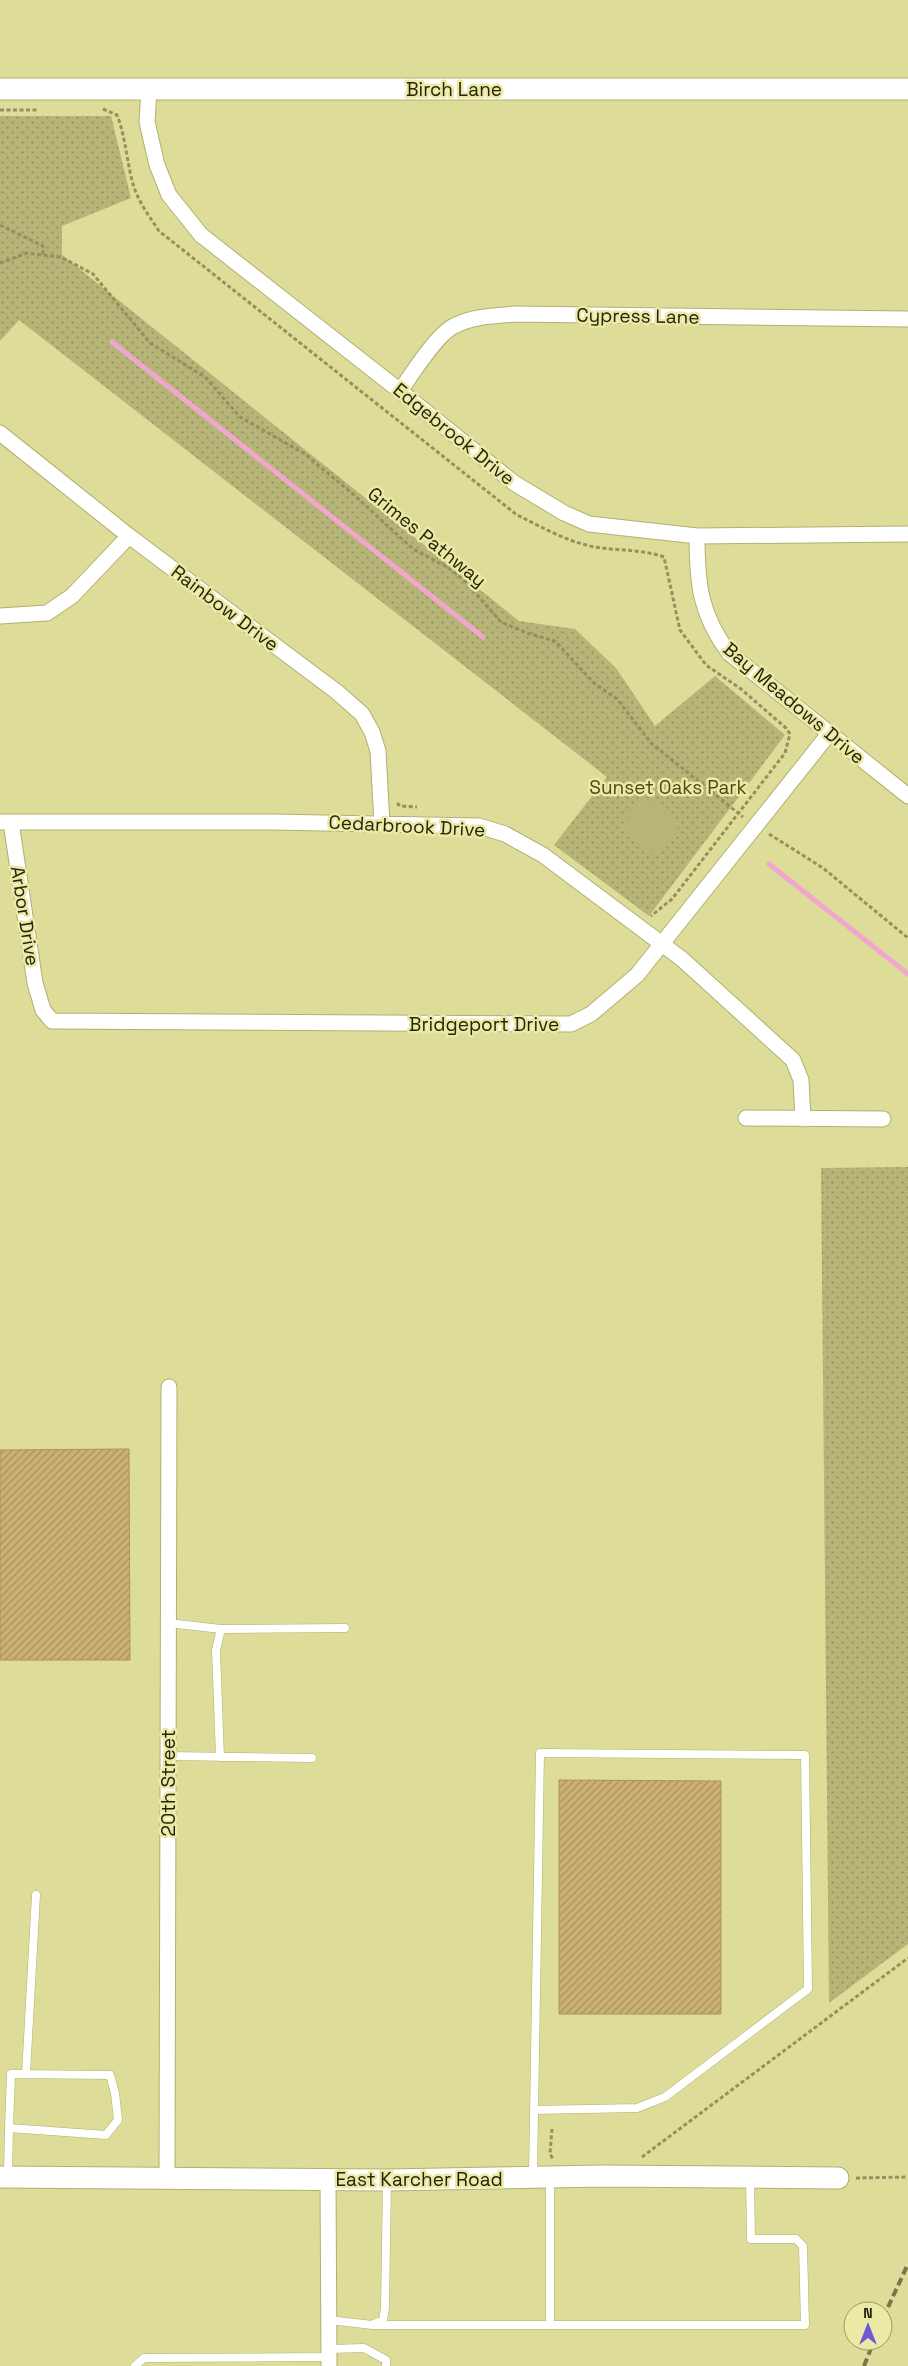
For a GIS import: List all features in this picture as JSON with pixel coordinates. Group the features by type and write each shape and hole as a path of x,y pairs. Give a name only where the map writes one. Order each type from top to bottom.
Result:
{"street":[{"name":"Edgebrook Drive","path":"149,89 147,122 157,165 169,195 200,235 400,391 514,483 564,513 589,524 697,536 908,534"},
{"name":"Birch Lane","path":"0,90 908,89"},
{"name":"Cypress Lane","path":"400,391 424,356 453,326 481,317 514,314 908,319"},
{"name":"Rainbow Drive","path":"0,432 129,536 337,692 362,714 378,751 382,824"},
{"path":"0,616 47,613 72,596 129,536"},
{"name":"Bay Meadows Drive","path":"697,536 697,566 703,606 714,632 729,653 773,686 828,734 908,796"},
{"name":"Bridgeport Drive","path":"43,1010 52,1021 571,1024 591,1014 631,981 662,945 828,734"},
{"name":"Cedarbrook Drive","path":"5,822 479,826 505,834 543,855 682,960 794,1060 801,1080 804,1119"},
{"name":"Arbor Drive","path":"5,822 35,983 43,1010"},
{"path":"746,1118 883,1119"},
{"name":"20th Street","path":"167,2178 169,1387"},
{"name":"East Karcher Road","path":"4,2177 387,2180 633,2176 838,2178"},
{"path":"328,2179 329,2358"}],"lane":[{"path":"168,1623 221,1629 345,1628"},
{"path":"220,1757 216,1650 221,1629"},
{"path":"534,2110 637,2108 665,2097 808,1990 805,1755 540,1753 534,2110 541,2177 550,2325"},
{"path":"168,1756 312,1758"},
{"path":"26,2074 36,1895"},
{"path":"4,2177 9,2128 11,2074 110,2075 115,2093 118,2120 106,2135 9,2128"},
{"path":"329,2320 372,2325 805,2325 803,2246 796,2240 751,2239 750,2177"},
{"path":"372,2325 383,2320 385,2308 387,2180"},
{"path":"135,2366 144,2358 329,2358 364,2348 386,2360 386,2366"}],"path":[{"path":"94,109 104,109 117,115 124,133 131,177 140,202 159,230 279,324 344,380 405,425 447,461 517,515 558,535 595,547 647,551 664,557 680,630 706,665 741,689 786,728 790,734 785,753 672,898 653,916 644,915"},
{"path":"0,110 47,110"},
{"path":"0,225 43,246 43,255"},
{"name":"Grimes Pathway","path":"0,263 27,253 61,257 94,274 150,343 205,376 240,417 304,454 354,495 413,549 449,568 465,581 500,622 527,633 555,641 594,683 617,700 651,743 738,812 754,827 776,837 823,868 908,938"},
{"path":"395,800 400,806 419,807"},
{"path":"633,2176 634,2163 908,1958"},
{"path":"838,2178 908,2177"}],"green space":[{"name":"Sunset Oaks Park","path":"0,116 111,116 131,198 62,226 62,255 519,621 575,629 616,668 655,726 715,676 785,735 649,916 554,845 607,777 19,320 0,341"},
{"path":"643,795 681,823 657,856 619,829"},
{"path":"908,1167 908,1944 829,2003 821,1168"}],"building":[{"path":"129,1449 130,1660 0,1660 0,1450"},
{"path":"559,1780 721,1781 721,2014 559,2014"}],"waterway":[{"path":"112,342 483,637"},
{"path":"769,864 908,974"}],"railway":[{"path":"891,2301 908,2264"},
{"path":"864,2366 870,2351"}]}
